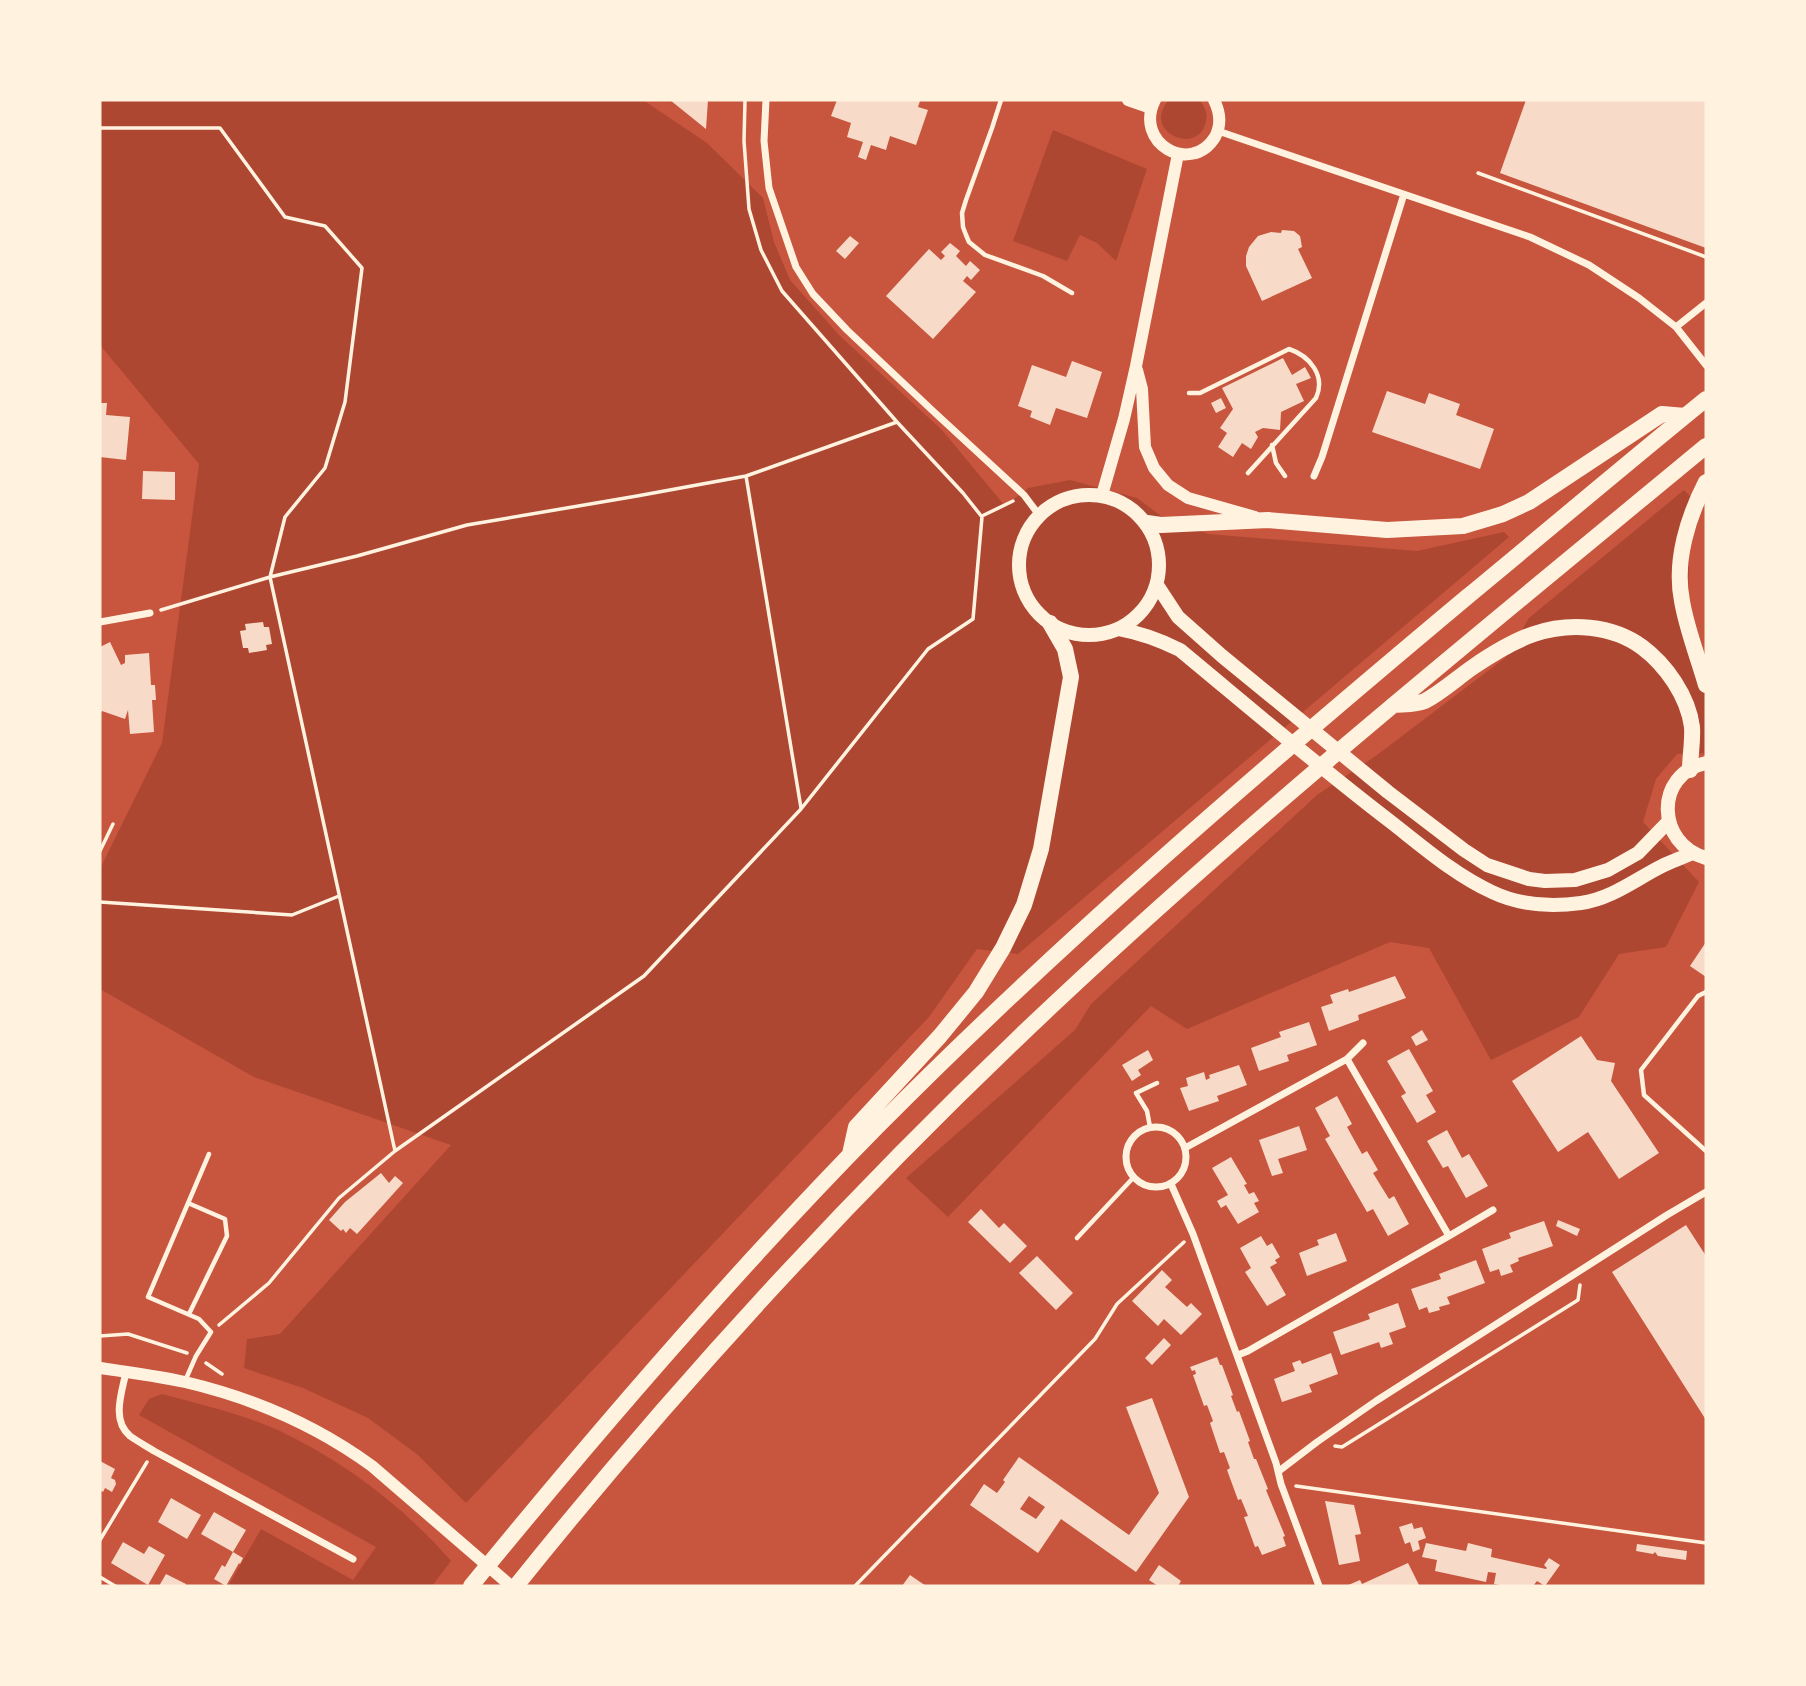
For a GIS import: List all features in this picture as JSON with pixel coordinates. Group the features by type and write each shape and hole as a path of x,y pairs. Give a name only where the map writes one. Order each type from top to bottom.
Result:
{"highway":[{"path":"471,1586 649,1372 849,1156 965,1040 1177,845 1706,399"},
{"path":"1147,523 1161,525 1268,520 1387,530 1463,526 1503,514 1529,502 1662,414 1685,416"},
{"path":"514,1586 677,1394 825,1233 996,1059 1137,927 1284,798 1706,446"},
{"path":"1706,481 1685,535 1680,579 1681,599 1706,685"},
{"path":"849,1156 856,1127 940,1036 976,992 1003,948 1024,905 1041,849 1071,677 1065,649 1051,624"},
{"path":"1393,705 1423,702 1473,667 1534,634 1564,628 1597,628 1634,641 1661,663 1672,678 1692,727 1690,770"}],"main road":[{"path":"1074,495 1102,495 1134,510 1147,523 1159,553 1160,569 1152,598 1132,621 1106,633 1077,634 1051,624 1040,615 1031,604 1020,579 1018,565 1023,538 1038,515 1049,506 1074,495"},
{"path":"1157,584 1178,617 1264,691 1388,792 1464,850 1488,864 1515,876 1545,881 1575,880 1593,876 1638,853 1669,821"},
{"path":"1119,629 1140,633 1180,650 1371,807 1450,868 1493,893 1526,903 1581,903 1619,891 1692,853"},
{"path":"1706,763 1690,770 1679,780 1671,792 1668,806 1669,821 1677,840 1692,853 1706,859"}],"street":[{"path":"766,100 764,141 769,188 796,267 813,294 933,412 1024,495 1038,515"},
{"path":"1128,100 1153,104 1150,125 1156,139 1167,150 1178,154 1195,153 1213,140 1218,131 1220,116 1214,100"},
{"path":"1218,131 1530,237 1589,265 1639,298 1676,327 1706,365"},
{"path":"1102,495 1136,366 1178,154"},
{"path":"1314,476 1405,194"},
{"path":"1676,327 1706,303"},
{"path":"1136,366 1142,389 1145,447 1154,468 1168,485 1188,498 1268,520"},
{"path":"100,622 150,613"},
{"path":"1185,1148 1347,1059 1363,1043"},
{"path":"1347,1059 1448,1237"},
{"path":"1161,1126 1177,1135 1185,1148 1186,1162 1180,1176 1171,1184 1158,1188 1143,1185 1133,1178 1127,1168 1125,1157 1130,1140 1143,1129 1161,1126"},
{"path":"1171,1184 1193,1234 1238,1355 1279,1471 1281,1484 1319,1586"},
{"path":"1279,1471 1376,1401 1706,1192"},
{"path":"1238,1355 1493,1210"},
{"path":"100,1368 185,1382 256,1403 330,1438 372,1466 514,1586"},
{"path":"126,1372 119,1411 121,1423 128,1434 154,1451 353,1559"}],"lane":[{"path":"1000,100 962,213 963,227 969,242 985,255 1044,276 1072,293"},
{"path":"1189,393 1200,393 1289,349 1308,359 1320,382 1316,398 1248,473"},
{"path":"1272,445 1276,463 1284,476"},
{"path":"1706,992 1698,996 1641,1070 1644,1095 1706,1151"},
{"path":"1150,1127 1147,1111 1136,1093 1157,1083"},
{"path":"185,1382 196,1356 211,1332 199,1319 148,1297 209,1154"},
{"path":"1077,1238 1133,1178"},
{"path":"188,1203 225,1219 227,1236 189,1314"}],"path":[{"path":"100,128 220,128 285,216 325,226 362,268 345,402 325,467 285,517 270,577 395,1151"},
{"path":"1478,173 1706,257"},
{"path":"150,613 270,577 467,525 746,475 897,422 964,493 982,517 973,619 928,649 801,809 644,976 395,1151 339,1198 269,1283 211,1332"},
{"path":"746,475 801,809"},
{"path":"982,517 1024,495"},
{"path":"100,851 113,824"},
{"path":"100,902 292,915 339,896"},
{"path":"855,1586 1095,1339 1117,1304 1193,1234"},
{"path":"1317,1442 1342,1447 1578,1300 1582,1269"},
{"path":"100,1540 154,1451"},
{"path":"1281,1484 1706,1543"},
{"path":"100,1577 115,1586"}],"shaded area":[{"path":"100,100 643,100 707,143 763,198 774,242 790,280 839,335 942,430 1005,506 1028,488 1070,480 1137,498 1161,516 1208,534 1417,551 1504,532 1509,537 1018,954 977,949 929,1017 466,1503 418,1455 368,1418 303,1388 244,1368 247,1339 280,1334 451,1145 254,1077 100,989 100,869 162,743 199,464 100,345"},
{"path":"1169,100 1199,100 1206,115 1201,132 1193,138 1184,139 1166,130 1162,122 1162,111"},
{"path":"1053,130 1147,169 1116,261 1097,243 1080,235 1067,261 1013,241"},
{"path":"1684,490 1699,505 1690,537 1688,595 1706,663 1706,753 1677,754 1656,779 1643,822 1699,882 1666,947 1619,954 1579,1017 1491,1060 1429,948 1390,942 1187,1029 1151,1006 948,1217 906,1178 1075,1030 1091,1004 1317,795 1377,755 1505,658 1529,618"},
{"path":"162,1394 252,1420 304,1443 372,1487 414,1522 451,1561 432,1586 228,1586 261,1529 353,1580 376,1547 139,1415 149,1399"}],"building":[{"path":"670,100 708,100 706,129"},
{"path":"837,100 916,100 920,101 918,107 928,110 916,145 890,136 886,150 871,145 866,160 858,157 863,142 847,137 851,123 831,116"},
{"path":"1526,100 1706,100 1706,248 1500,173"},
{"path":"1282,230 1294,231 1300,236 1302,247 1298,249 1312,278 1262,301 1246,266 1246,256 1258,236 1271,232 1281,233"},
{"path":"850,236 859,243 845,259 836,251"},
{"path":"950,243 960,251 956,256 966,266 970,261 980,270 971,280 967,276 963,281 976,292 933,339 886,296 929,249 941,260 945,256 941,252"},
{"path":"1283,358 1292,375 1305,367 1311,378 1296,384 1304,401 1281,412 1280,430 1263,428 1255,432 1258,437 1251,449 1242,443 1233,457 1218,447 1227,433 1220,428 1233,409 1222,388"},
{"path":"1072,361 1102,372 1087,418 1056,408 1050,425 1030,417 1032,411 1018,406 1032,365 1066,377"},
{"path":"1387,391 1425,404 1429,393 1460,404 1456,415 1494,429 1480,469 1372,432"},
{"path":"1221,398 1226,408 1216,413 1211,403"},
{"path":"100,403 107,403 106,415 130,417 126,460 100,457"},
{"path":"143,471 175,472 175,500 142,499"},
{"path":"263,622 264,627 269,627 272,644 266,645 267,650 249,653 248,648 243,648 240,631 246,630 245,624"},
{"path":"110,642 121,665 125,663 125,655 149,653 151,685 155,685 156,700 152,700 154,732 130,734 128,710 125,719 102,711 100,715 100,647"},
{"path":"1706,942 1706,977 1690,966"},
{"path":"1395,976 1406,998 1358,1015 1359,1020 1329,1031 1321,1007 1333,1003 1330,995 1348,989 1349,992"},
{"path":"1309,1022 1317,1045 1287,1055 1289,1061 1259,1071 1251,1048 1281,1037 1279,1032"},
{"path":"1422,1030 1428,1040 1416,1046 1411,1037"},
{"path":"1581,1036 1597,1060 1615,1063 1611,1081 1659,1153 1619,1179 1588,1132 1558,1152 1512,1081"},
{"path":"1409,1049 1433,1091 1426,1095 1436,1112 1417,1123 1401,1096 1406,1093 1387,1061"},
{"path":"1148,1050 1153,1060 1138,1070 1141,1075 1132,1081 1122,1065"},
{"path":"1239,1065 1247,1085 1217,1096 1219,1101 1189,1111 1180,1088 1188,1086 1186,1078 1204,1072 1206,1080 1210,1078 1209,1075"},
{"path":"1337,1096 1352,1124 1347,1127 1362,1154 1367,1151 1378,1170 1373,1173 1389,1199 1394,1196 1409,1224 1388,1236 1373,1209 1367,1212 1325,1139 1330,1136 1315,1108"},
{"path":"1299,1126 1307,1150 1278,1159 1283,1173 1272,1176 1259,1140"},
{"path":"1447,1130 1462,1158 1469,1154 1488,1186 1466,1198 1448,1166 1443,1168 1427,1141"},
{"path":"1231,1157 1247,1184 1244,1185 1249,1194 1254,1192 1259,1201 1254,1203 1259,1212 1238,1224 1226,1205 1221,1208 1217,1201 1228,1195 1212,1168"},
{"path":"381,1173 389,1183 395,1176 403,1183 357,1234 350,1228 346,1233 343,1229 341,1231 329,1220 345,1202"},
{"path":"981,1209 999,1228 1004,1223 1027,1246 1010,1263 968,1222"},
{"path":"1558,1220 1580,1229 1577,1236 1556,1226"},
{"path":"1544,1221 1553,1246 1518,1258 1519,1261 1510,1265 1513,1272 1501,1276 1499,1269 1490,1272 1482,1249 1511,1238 1509,1233"},
{"path":"1686,1225 1706,1256 1706,1420 1612,1272"},
{"path":"1336,1233 1347,1261 1307,1276 1299,1253 1319,1245 1317,1240"},
{"path":"1261,1236 1267,1246 1272,1243 1280,1257 1275,1260 1277,1263 1270,1267 1286,1295 1267,1306 1245,1272 1251,1268 1240,1248"},
{"path":"1037,1256 1073,1293 1056,1310 1019,1273"},
{"path":"1476,1260 1485,1283 1447,1297 1450,1304 1439,1307 1440,1310 1429,1313 1427,1307 1419,1310 1411,1289 1441,1279 1439,1274"},
{"path":"1162,1270 1172,1280 1165,1287 1187,1307 1191,1303 1202,1314 1181,1335 1164,1319 1158,1326 1132,1301"},
{"path":"1398,1303 1406,1327 1389,1333 1393,1344 1381,1348 1379,1342 1341,1355 1333,1332 1370,1319 1368,1314"},
{"path":"1164,1338 1171,1345 1152,1365 1145,1358"},
{"path":"1331,1353 1338,1374 1309,1385 1312,1392 1282,1402 1274,1379 1295,1371 1292,1363 1300,1360 1302,1364"},
{"path":"1217,1357 1285,1536 1286,1546 1262,1555 1258,1546 1255,1547 1244,1517 1248,1516 1241,1499 1238,1500 1227,1470 1230,1468 1224,1452 1220,1453 1210,1423 1213,1421 1207,1405 1204,1406 1193,1375 1196,1374 1195,1370 1192,1371 1190,1367"},
{"path":"1152,1398 1189,1497 1136,1572 1061,1519 1038,1553 970,1505 984,1484 997,1493 1019,1457 1129,1535 1159,1493 1126,1407","holes":["1029,1496 1045,1507 1036,1519 1020,1509"]},
{"path":"100,1461 115,1469 111,1478 116,1484 112,1492 105,1488 103,1492 100,1490"},
{"path":"171,1498 201,1515 187,1539 158,1522"},
{"path":"1325,1501 1354,1505 1361,1534 1355,1535 1360,1561 1339,1565"},
{"path":"214,1512 246,1530 233,1552 201,1534"},
{"path":"1412,1523 1414,1529 1422,1527 1426,1538 1418,1541 1420,1549 1413,1552 1410,1542 1405,1544 1399,1527"},
{"path":"123,1542 144,1554 149,1546 165,1555 148,1585 111,1563"},
{"path":"1426,1543 1466,1551 1468,1543 1492,1549 1491,1557 1546,1569 1544,1565 1549,1558 1560,1565 1545,1586 1537,1581 1533,1586 1505,1586 1494,1584 1496,1573 1488,1572 1486,1582 1435,1571 1437,1560 1422,1557"},
{"path":"1637,1544 1687,1551 1686,1560 1658,1556 1655,1552 1653,1554 1636,1551"},
{"path":"233,1552 243,1558 226,1586 214,1579"},
{"path":"1408,1563 1419,1585 1417,1586 1346,1586 1360,1580 1362,1584"},
{"path":"1159,1565 1181,1581 1178,1586 1158,1586 1149,1580"},
{"path":"166,1574 186,1584 185,1586 159,1586"},
{"path":"910,1575 926,1586 902,1586"}]}
